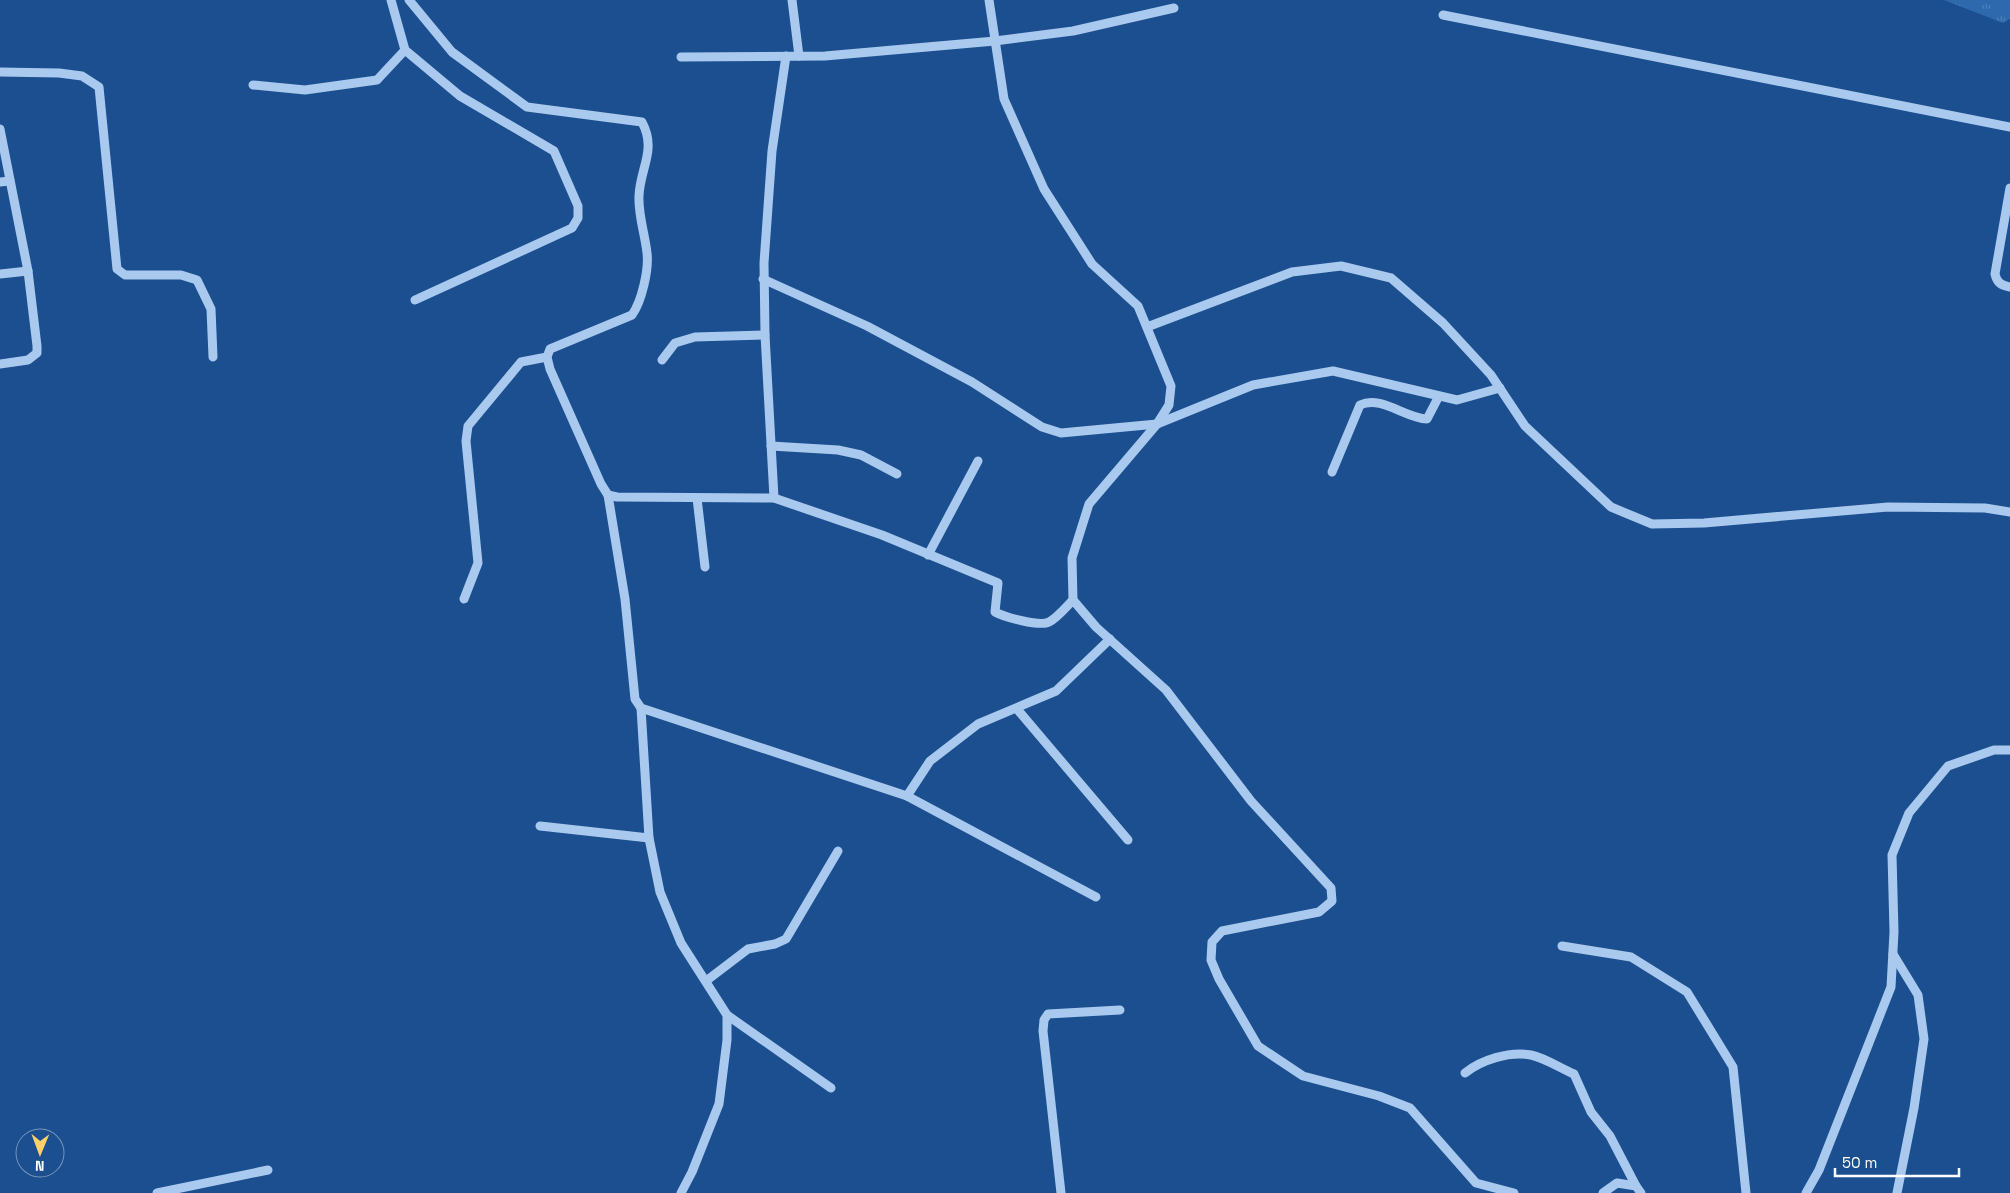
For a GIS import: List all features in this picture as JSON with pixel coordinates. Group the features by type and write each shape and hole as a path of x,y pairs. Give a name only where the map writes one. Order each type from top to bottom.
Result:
{"street":[{"path":"391,0 405,50 460,96 554,151 578,206 578,218 572,228 415,300"},
{"path":"409,0 452,52 527,107 642,122 648,135 648,150 638,195 641,226 648,254 639,305 632,315 550,349 547,356 550,369 597,476 608,495 625,599 635,700 641,708 649,838 660,892 681,943 727,1015 831,1088"},
{"path":"792,0 799,56"},
{"path":"989,0 1004,99 1044,189 1092,264 1138,306 1172,386 1169,405 1157,424 1089,504 1072,558 1072,600 1110,639 1166,690 1251,801 1330,888 1332,901 1319,912 1222,931 1212,942 1211,960 1218,979 1258,1046 1303,1076 1379,1096 1410,1108 1476,1183 1514,1193"},
{"path":"681,57 799,56 995,41 1073,31 1174,8"},
{"path":"1443,15 2010,127"},
{"path":"253,85 305,90 377,80 405,50"},
{"path":"774,498 763,280 772,151 786,56"},
{"path":"0,72 59,73 82,76 99,87 117,269 125,275 181,275 197,280 210,309 212,357"},
{"path":"0,129 28,271 37,353 28,360 0,364"},
{"path":"0,182 10,181"},
{"path":"2010,188 1995,274 1996,280 2000,284 2010,286"},
{"path":"1147,327 1292,272 1341,266 1391,278 1443,323 1491,375 1525,426 1610,507 1652,524 1704,522 1888,507 1985,508 2010,512"},
{"path":"0,274 28,271"},
{"path":"763,280 867,326 972,382 1042,427 1061,433 1157,424 1253,385 1333,371 1457,400 1500,388"},
{"path":"662,360 675,343 695,337 765,336"},
{"path":"464,599 478,563 466,441 468,426 521,362 547,356"},
{"path":"1332,472 1360,405 1366,402 1377,402 1418,418 1427,419 1439,396"},
{"path":"771,446 838,450 861,455 897,474"},
{"path":"928,555 978,461"},
{"path":"608,495 617,497 774,498 882,535 998,583 995,612 1002,616 1040,624 1049,622 1072,600"},
{"path":"697,498 705,567"},
{"path":"907,796 930,761 978,724 1056,691 1110,639"},
{"path":"641,708 907,796 1096,897"},
{"path":"1017,708 1128,840"},
{"path":"1806,1193 1819,1170 1891,987 1893,954 1892,856 1909,813 1948,766 1994,750 2010,750"},
{"path":"540,826 649,838"},
{"path":"706,981 748,949 775,944 786,939 838,851"},
{"path":"1562,946 1632,957 1688,992 1733,1066 1746,1193"},
{"path":"1893,954 1918,995 1924,1039 1914,1108 1897,1193"},
{"path":"1061,1193 1043,1031 1044,1020 1048,1014 1120,1010"},
{"path":"681,1193 692,1172 719,1104 727,1040 727,1015"},
{"path":"1465,1073 1478,1063 1500,1057 1530,1055 1574,1074 1591,1112 1610,1136 1639,1189"},
{"path":"157,1193 268,1170"},
{"path":"1603,1193 1617,1183 1639,1189"}],"green space":[{"path":"1944,0 2010,0 2010,19 2003,23"}]}
